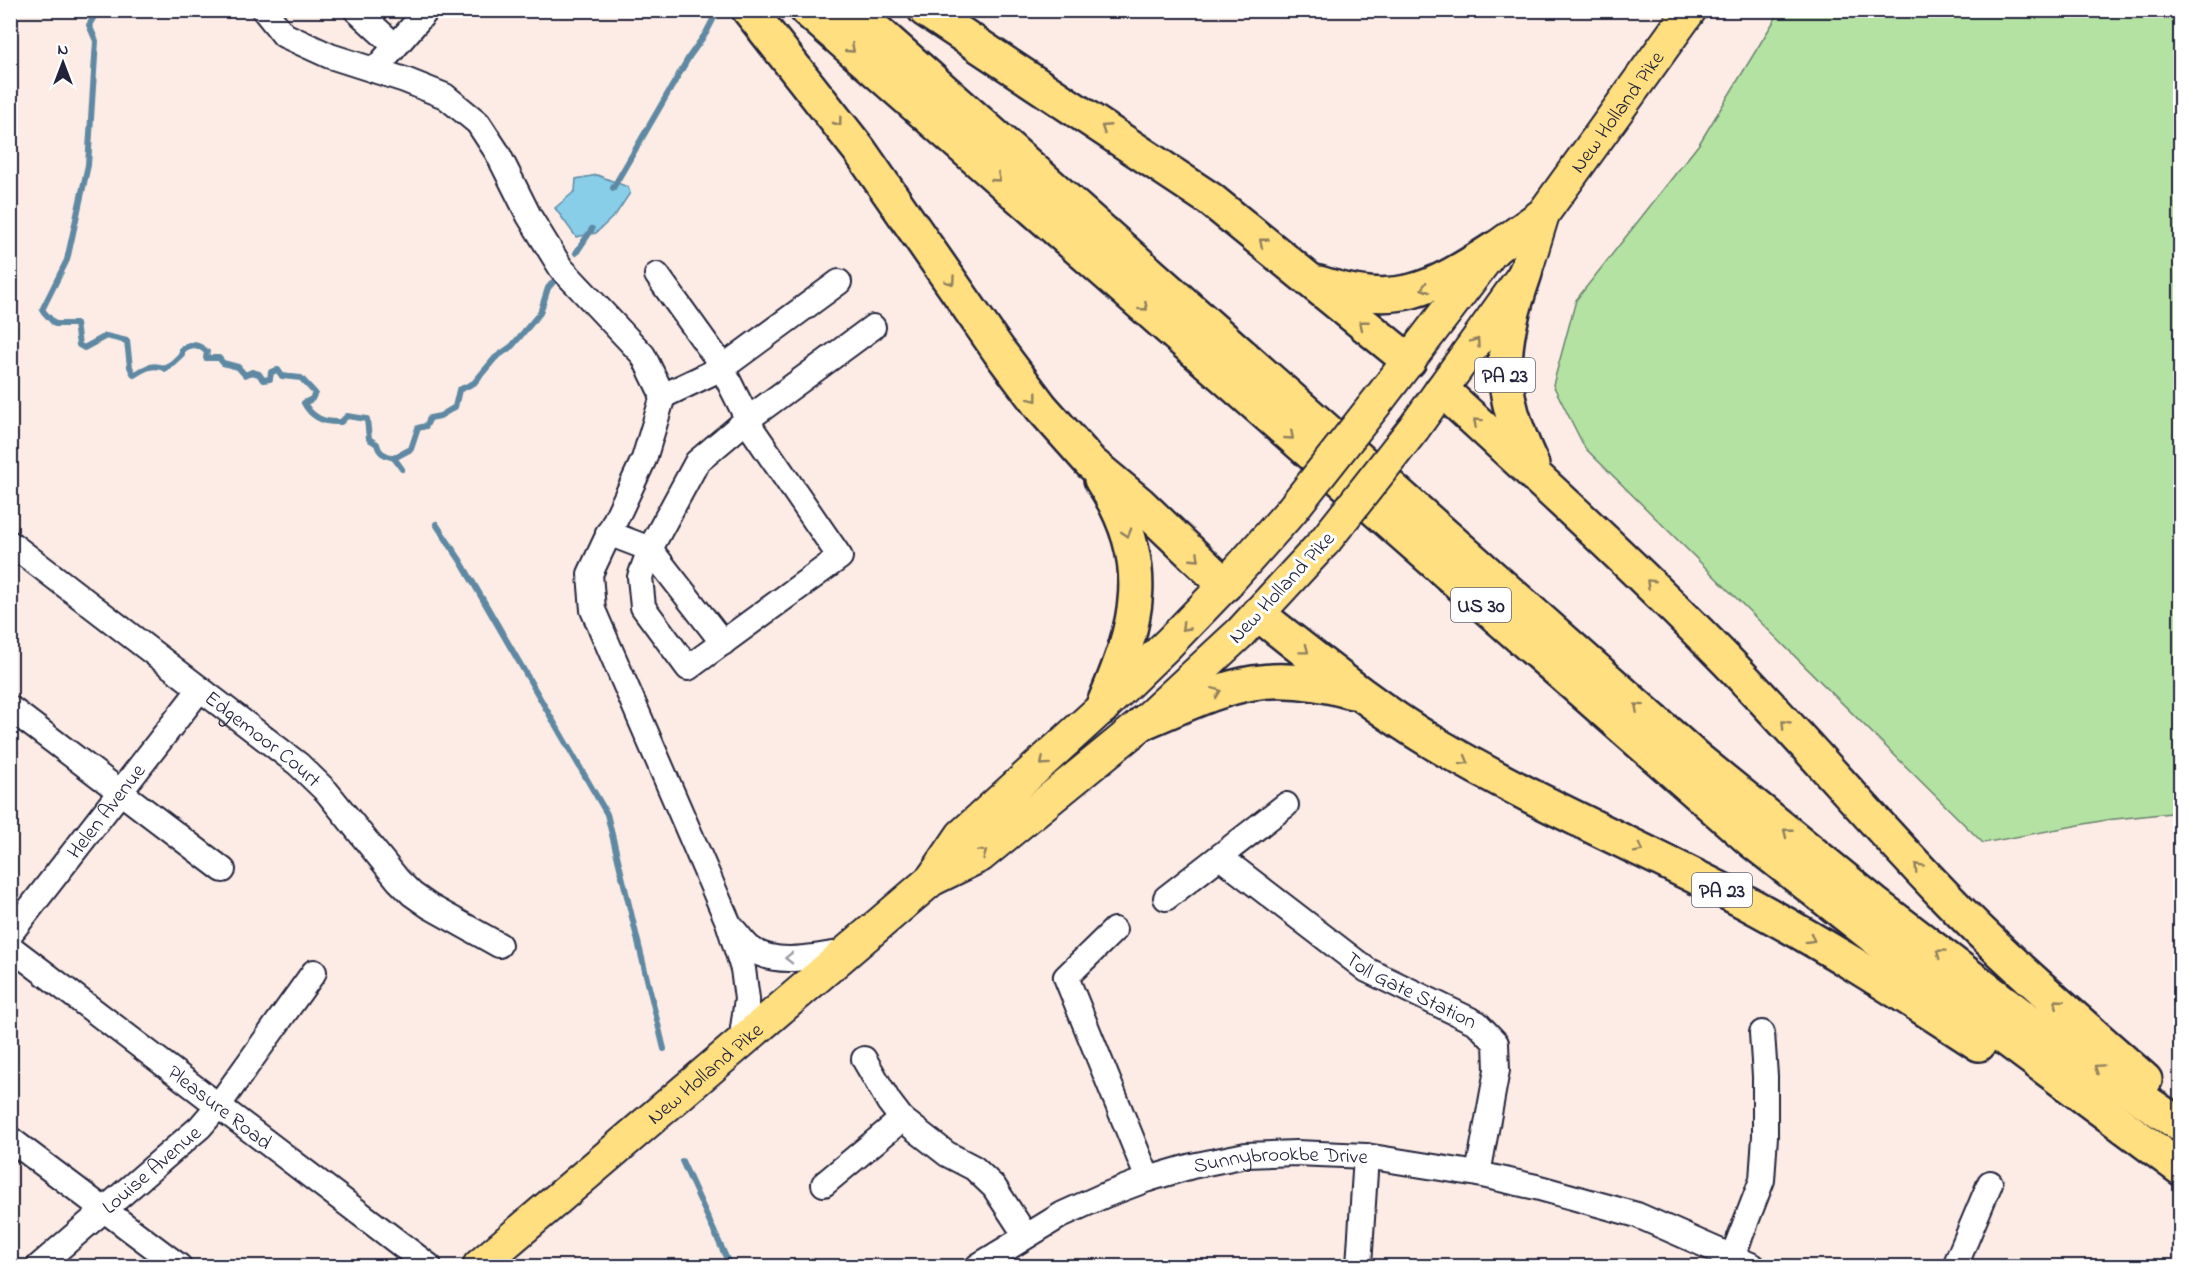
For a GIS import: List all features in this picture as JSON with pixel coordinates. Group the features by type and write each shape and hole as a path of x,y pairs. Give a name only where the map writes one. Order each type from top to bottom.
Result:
{"highway":[{"path":"749,10 860,151 1020,380 1041,406 1091,463 1139,503 1225,585"},
{"name":"US 30","path":"807,10 1752,841 1959,1004 2181,1168"},
{"name":"US 30","path":"853,10 1696,758 1874,903 2012,1008 2181,1125"},
{"path":"925,10 1210,199 1409,361"},
{"path":"1309,279 1335,288 1367,294 1413,292 1440,282 1494,249"},
{"name":"PA 23","path":"1525,273 1509,323 1505,378 1514,424 1536,475 1590,525 1720,654 1986,937 2181,1111"},
{"path":"1442,390 1536,475"},
{"path":"1091,463 1118,510 1126,529 1135,570 1135,609 1130,636 1121,665 1102,708"},
{"name":"PA 23","path":"1258,615 1365,696 1432,742 1493,777 1726,892 1828,948 1881,980 2181,1176"},
{"path":"1144,722 1221,690 1256,682 1293,680 1311,682 1365,696"}],"main road":[{"name":"New Holland Pike","path":"479,1266 931,880 962,836 1102,708 1225,585 1291,511 1494,249 1543,214 1690,10"},
{"name":"New Holland Pike","path":"931,880 980,856 1144,722 1258,615 1325,541 1442,390 1525,273 1543,214"},
{"path":"1409,361 1442,390"},
{"name":"PA 23","path":"1225,585 1258,615"}],"street":[{"path":"264,10 284,35 330,56 405,80 445,96 478,123 497,152 529,216 561,268 643,355 663,396 644,459 590,574 593,610 728,922 743,969 746,989 747,999 741,1043"},
{"path":"356,10 394,45"},
{"path":"375,70 426,10"},
{"path":"657,275 723,368 748,419 754,432 840,557 688,668 643,607 640,577 650,549 698,462 748,419 873,327"},
{"path":"663,396 723,368 839,282"},
{"path":"608,533 650,549 723,643"},
{"name":"Edgemoor Court","path":"10,543 312,777 412,894 499,945"},
{"name":"Helen Avenue","path":"10,934 200,689"},
{"path":"10,708 223,870"},
{"path":"1166,898 1286,805"},
{"name":"Toll Gate Station","path":"1220,857 1367,970 1477,1023 1497,1043 1497,1070 1478,1174"},
{"path":"728,922 749,948 766,957 789,959 847,952"},
{"path":"1114,930 1066,977 1148,1179"},
{"name":"Pleasure Road","path":"10,947 429,1266"},
{"name":"Louise Avenue","path":"39,1266 200,1127 218,1106 314,972"},
{"path":"1743,1262 1762,1180 1766,1136 1766,1076 1762,1033"},
{"path":"864,1059 889,1102 902,1119 947,1154 974,1168 994,1187 1026,1236"},
{"path":"824,1184 902,1119"},
{"path":"10,1139 179,1266"},
{"name":"Sunnybrookbe Drive","path":"978,1266 1063,1214 1148,1179 1192,1166 1246,1155 1296,1152 1366,1156 1478,1174 1637,1215 1743,1262"},
{"path":"1359,1266 1366,1156"},
{"path":"1955,1266 1990,1183"}],"green space":[{"path":"1780,11 2180,11 2180,812 2106,820 1983,843 1585,448 1553,385 1576,300 1699,144"}],"water":[{"path":"597,175 628,187 630,193 616,214 596,233 576,237 555,208 575,191 576,179"}],"waterway":[{"path":"98,10 89,25 96,41 88,165 67,260 42,310 55,324 76,324 79,345 84,348 106,336 127,341 130,367 134,375 149,367 157,366 166,369 182,354 182,349 195,345 207,352 206,358 219,358 223,363 238,367 245,375 252,372 259,374 263,380 270,379 271,372 278,370 282,376 301,378 315,393 312,399 304,403 311,412 329,422 341,422 347,416 367,419 369,439 377,444 383,454 394,458 402,469"},
{"path":"613,188 718,10"},
{"path":"576,253 592,229"},
{"path":"394,458 411,449 418,428 426,426 430,418 440,416 455,407 459,390 474,383 495,358 512,346 540,313 548,288 560,274"},
{"path":"436,524 460,560 607,814 664,1049"},
{"path":"682,1161 730,1266"}]}
